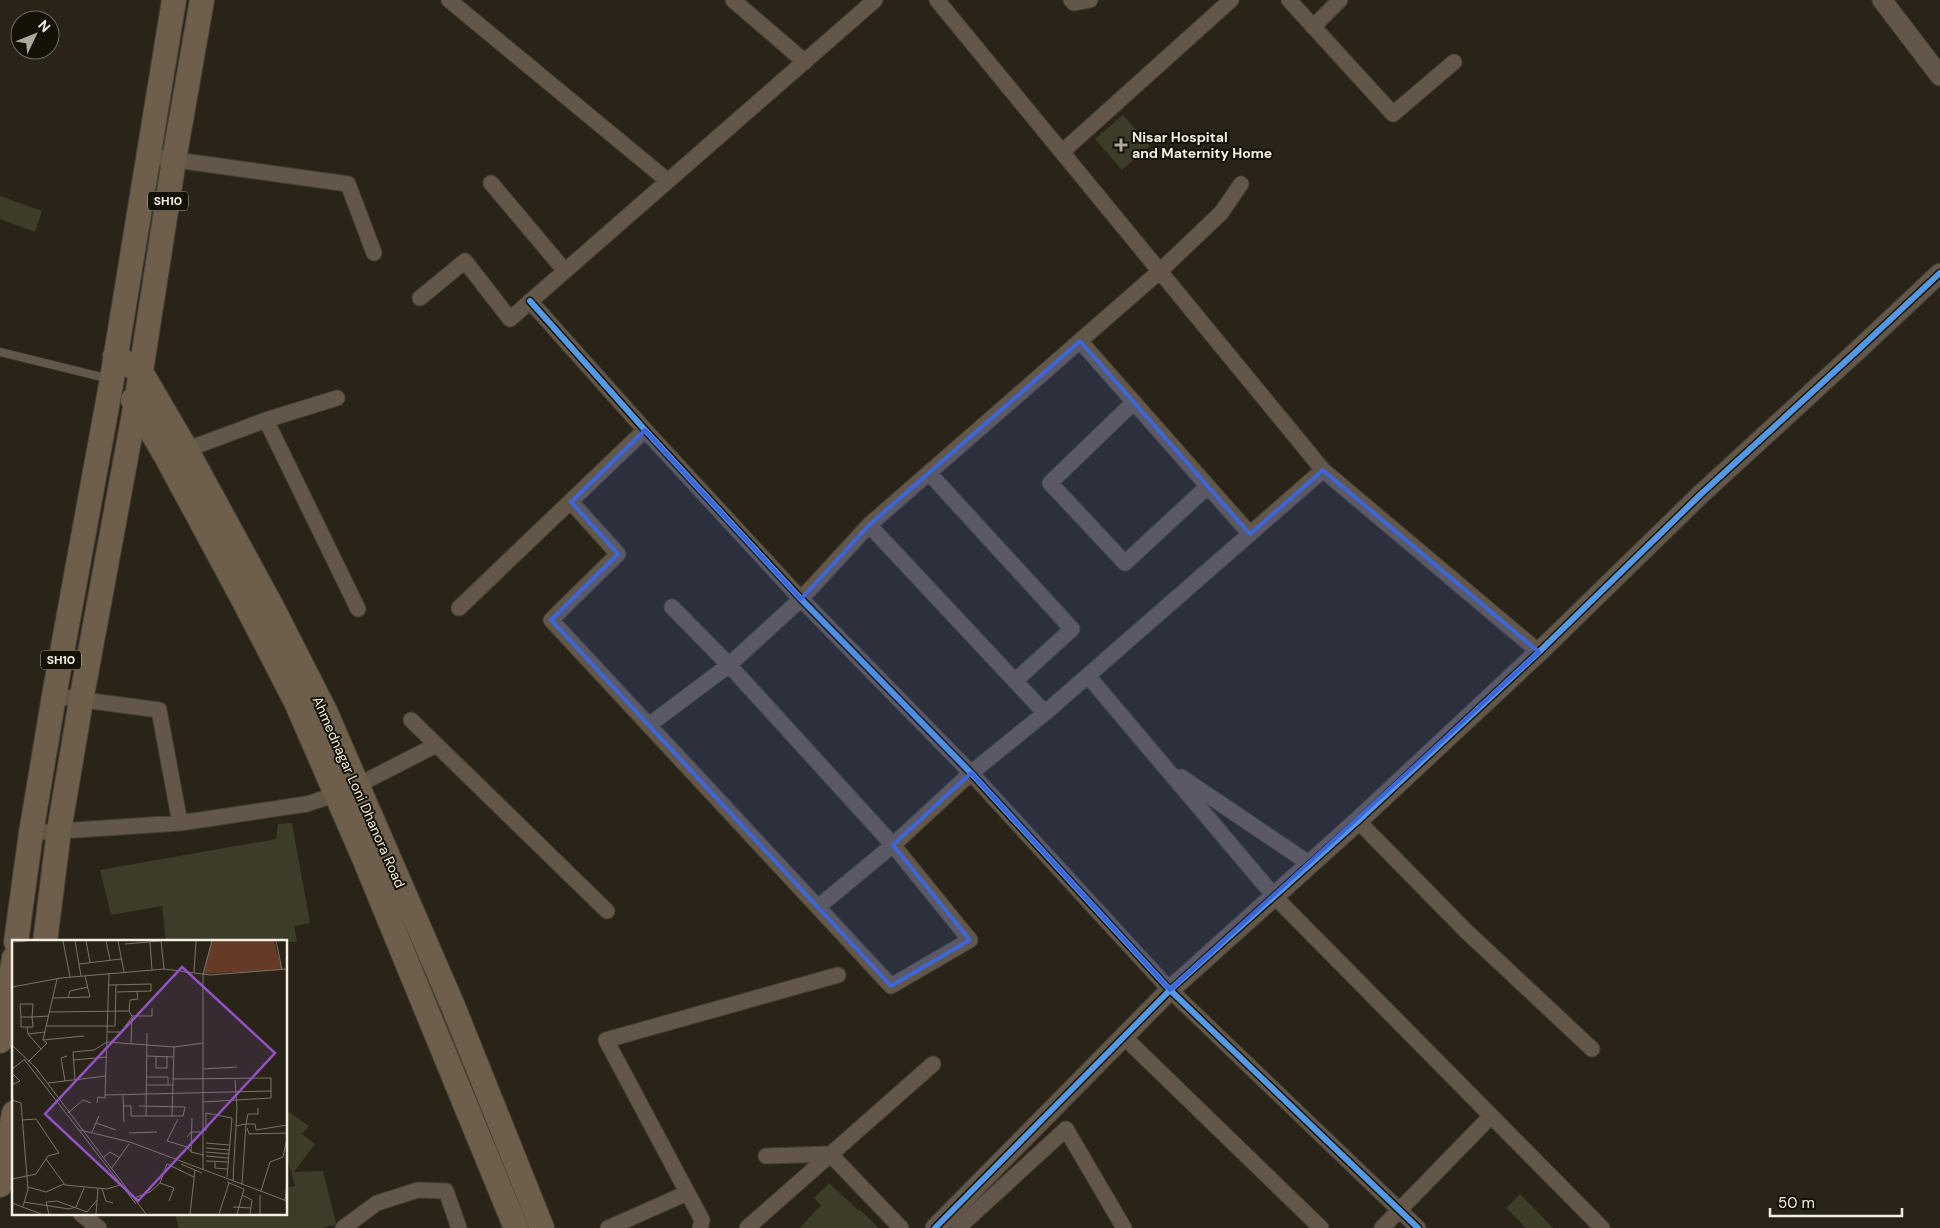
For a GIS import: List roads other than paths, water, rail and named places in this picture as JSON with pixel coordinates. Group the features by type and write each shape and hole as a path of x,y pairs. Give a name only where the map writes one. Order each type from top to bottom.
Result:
{"main road":[{"name":"SH10","path":"16,940 31,833 112,380 147,156 174,0"},
{"name":"SH10","path":"45,940 59,831 136,403 174,160 202,0"},
{"name":"Ahmednagar Loni Dhanora Road","path":"115,356 141,372 176,454"},
{"name":"Ahmednagar Loni Dhanora Road","path":"112,380 136,403 176,454 271,605 326,714 348,790 456,1078 516,1228"},
{"name":"Ahmednagar Loni Dhanora Road","path":"348,790 453,1006 542,1228"},
{"path":"0,1041 3,1003 12,966"},
{"path":"0,1183 12,1123"}],"street":[{"path":"449,0 668,181"},
{"path":"733,0 805,62"},
{"path":"420,298 464,261 510,319 875,0"},
{"path":"937,0 1323,470 1539,652"},
{"path":"1071,0 1074,3 1090,0"},
{"path":"1062,152 1231,0"},
{"path":"1289,0 1393,114 1454,62"},
{"path":"1313,27 1340,0"},
{"path":"1882,0 1940,76"},
{"path":"147,156 348,184 374,253"},
{"path":"491,182 565,271"},
{"path":"649,725 729,665 801,599 869,525 1160,271 1221,213 1241,184"},
{"path":"934,1228 1170,990 1358,821 1539,652 1700,495 1940,273"},
{"path":"530,301 645,430 801,599 971,773 1170,990 1418,1228"},
{"path":"1080,341 1250,534"},
{"path":"176,454 266,420 337,398"},
{"path":"1134,402 1050,484 1125,563 1208,486"},
{"path":"266,420 358,609"},
{"path":"459,608 645,430"},
{"path":"818,907 893,845 971,773 1088,676 1323,470"},
{"path":"929,473 1072,629 1015,681"},
{"path":"570,502 618,554 551,620 891,986 970,940 893,845 729,665 672,607"},
{"path":"869,525 1045,713"},
{"path":"1088,676 1275,897 1602,1228"},
{"path":"54,696 159,710 180,823"},
{"path":"411,720 607,911"},
{"path":"31,833 180,823 307,804 348,790 436,745"},
{"path":"1164,766 1310,864"},
{"path":"1358,821 1466,931 1592,1049"},
{"path":"700,1228 702,1220 606,1040 838,975"},
{"path":"1124,1037 1321,1228"},
{"path":"747,1228 933,1064"},
{"path":"1382,1228 1491,1116"},
{"path":"958,1228 1066,1129 1124,1228"},
{"path":"766,1156 830,1154 901,1228"},
{"path":"343,1228 377,1203 418,1190 446,1191 459,1228"},
{"path":"608,1228 688,1193"},
{"path":"84,1216 99,1228"}],"lane":[{"path":"0,352 112,380"}],"place":[{"name":"Nisar Hospital and Maternity Home","path":"1121,145"}]}
